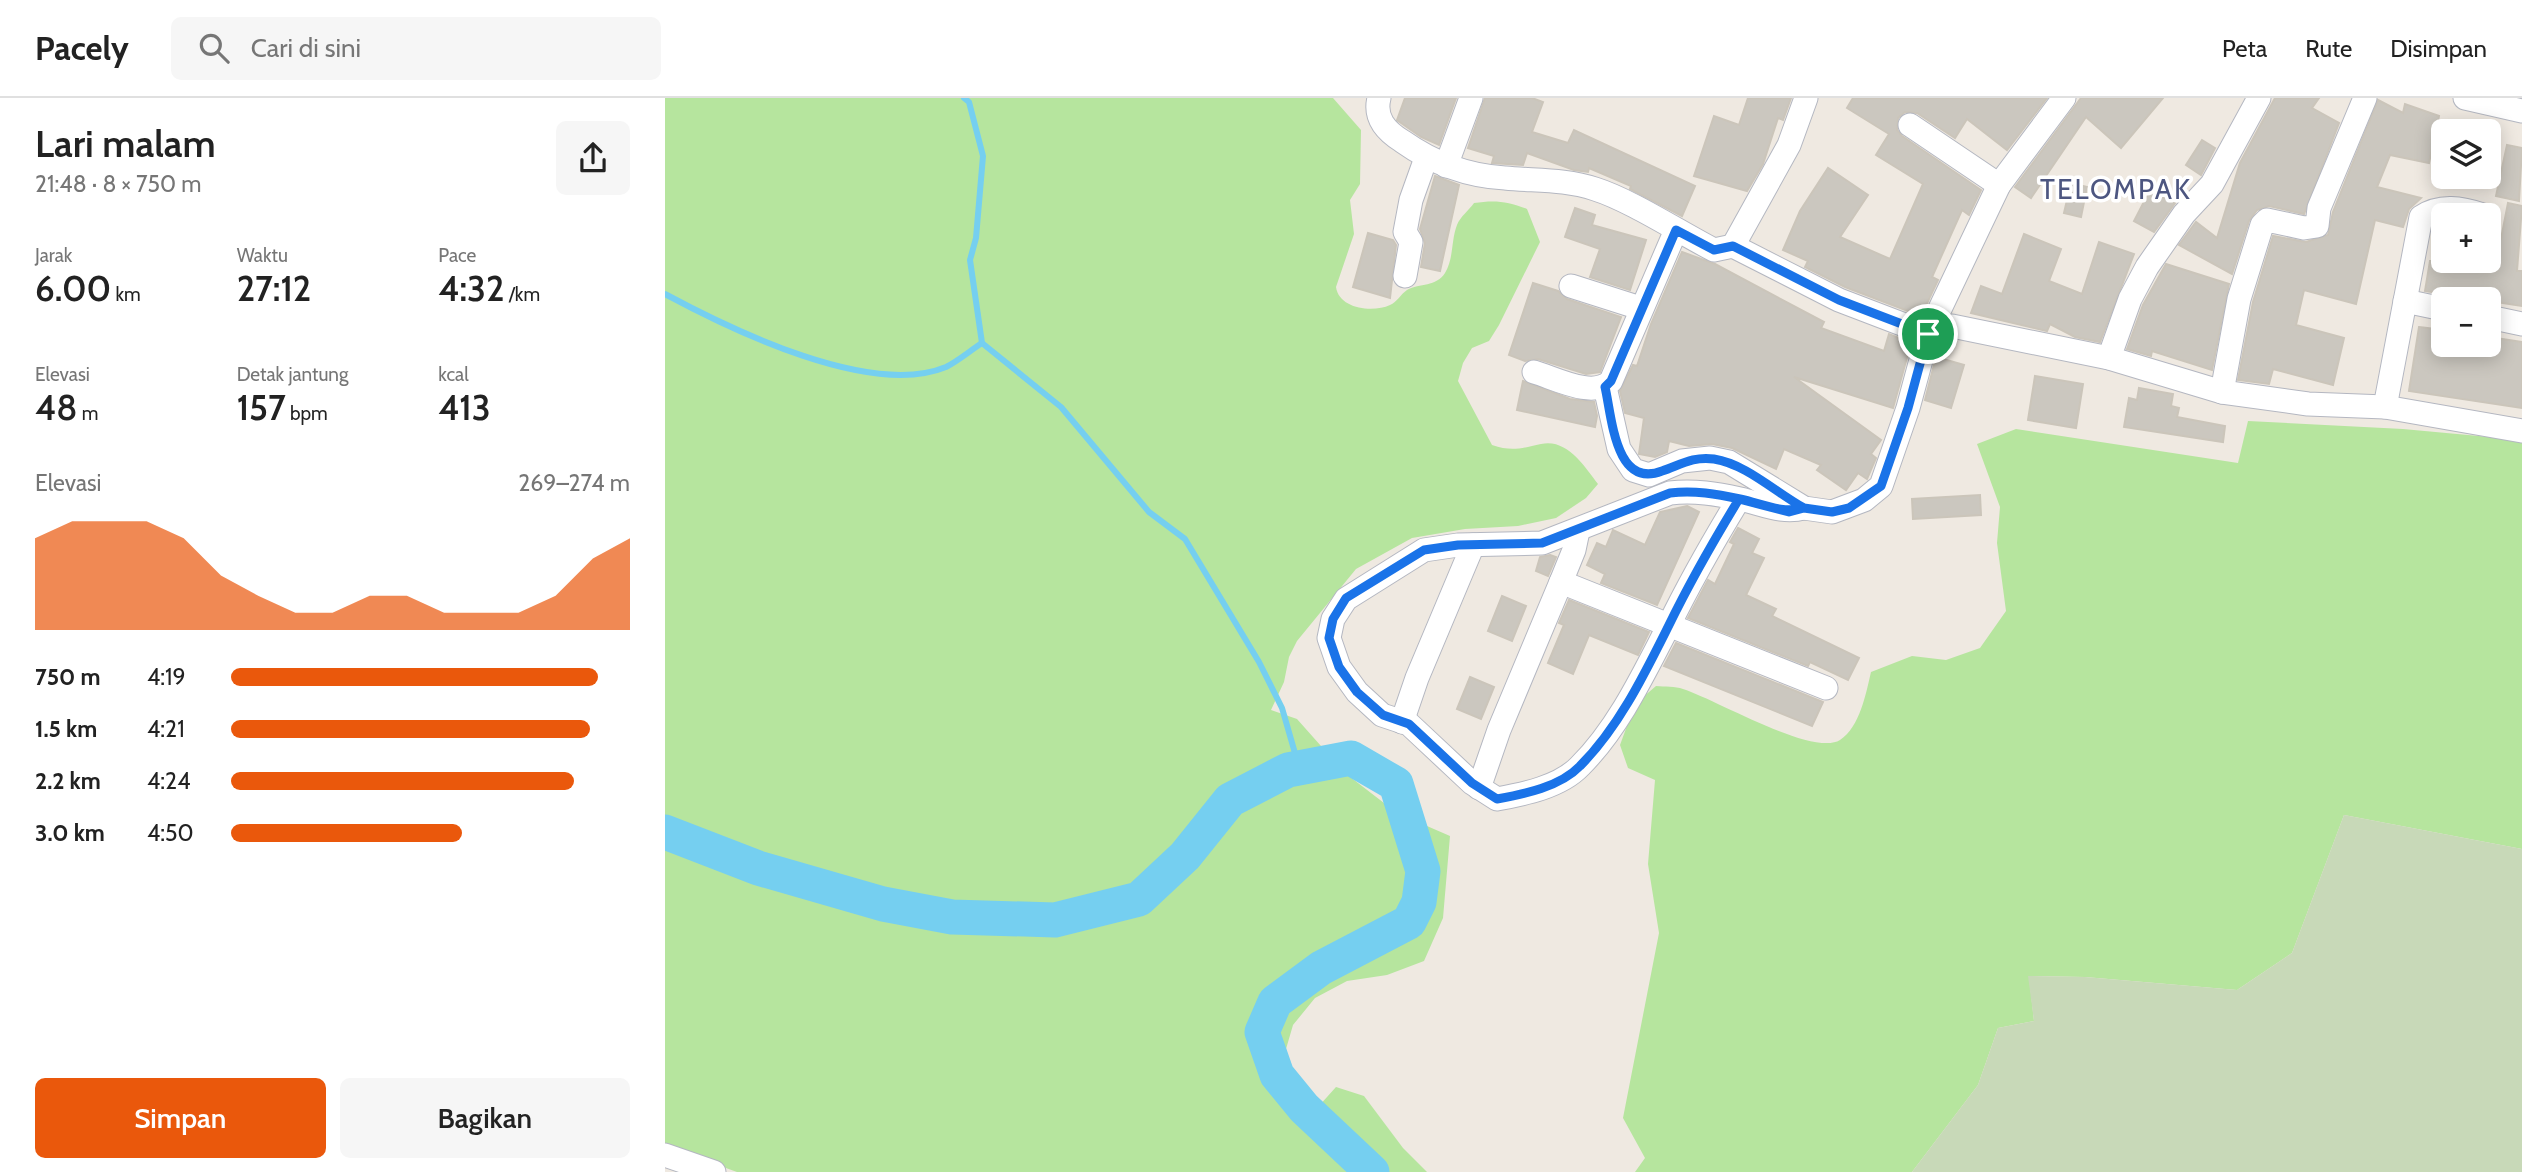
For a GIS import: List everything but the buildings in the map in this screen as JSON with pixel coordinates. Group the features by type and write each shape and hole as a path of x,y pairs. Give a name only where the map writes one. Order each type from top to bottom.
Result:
{"street":[{"path":"1378,98 1381,123 1389,132 1436,162 1505,178 1551,179 1596,189 1714,250 1733,246 1839,300 1928,334 1952,326 2109,358 2222,391 2308,404 2385,407 2522,431"},
{"path":"1405,276 1412,242 1405,232 1411,200 1436,162 1471,98"},
{"path":"1733,246 1789,145 1806,98"},
{"path":"1739,499 1708,548 1653,660 1608,731 1579,768 1533,793 1497,799 1479,788 1409,724 1383,715 1357,692 1339,667 1329,638 1333,619 1346,598 1424,550 1542,543 1670,493 1690,490 1739,499 1789,512 1804,508 1832,512 1849,508 1881,486 1919,374 1928,334 1999,185 2064,98"},
{"path":"2109,358 2130,299 2147,267 2184,214 2212,184 2259,98"},
{"path":"2222,391 2239,299 2262,225 2267,220 2304,228 2317,226 2319,208 2365,98"},
{"path":"2465,98 2522,111"},
{"path":"1910,125 1999,185"},
{"path":"2385,407 2421,217 2431,211"},
{"path":"1534,372 1594,389 1605,387 1611,381 1640,308 1676,230"},
{"path":"1571,285 1640,308"},
{"path":"2405,301 2431,306"},
{"path":"2501,320 2522,324"},
{"path":"1605,387 1619,449 1633,470 1649,475 1682,461 1710,458 1729,462 1804,508"},
{"path":"1479,788 1499,730 1574,550 1578,531"},
{"path":"1402,722 1417,678 1473,545"},
{"path":"1560,582 1826,688"},
{"path":"665,1155 714,1172"}],"green space":[{"path":"665,98 1333,98 1361,130 1360,184 1350,200 1354,234 1336,287 1343,300 1366,309 1390,305 1407,290 1437,281 1445,273 1450,261 1457,225 1474,203 1501,202 1527,209 1540,242 1499,325 1489,341 1472,348 1463,363 1458,381 1492,445 1511,449 1550,443 1559,445 1574,455 1598,484 1586,498 1556,518 1518,526 1465,529 1412,538 1356,569 1297,641 1289,657 1284,682 1271,710 1297,719 1345,773 1397,813 1450,836 1443,918 1424,961 1387,975 1347,981 1315,998 1293,1025 1286,1049 1296,1082 1318,1107 1336,1087 1364,1096 1403,1148 1427,1172 737,1172 665,1146"},
{"path":"2248,421 2403,429 2522,440 2522,849 2344,815 2292,953 2237,990 2085,977 2029,976 2034,1021 1998,1028 1978,1085 1912,1172 1635,1172 1645,1158 1623,1118 1659,933 1648,864 1655,780 1628,768 1620,745 1635,704 1656,686 1677,687 1787,734 1809,741 1827,743 1840,740 1853,727 1871,672 1912,656 1946,660 1980,648 2006,611 1997,543 2000,507 1977,444 2016,429 2238,463"},
{"path":"2344,815 2522,849 2522,1172 1912,1172 1978,1085 1998,1028 2034,1021 2028,976 2085,977 2237,990 2292,953"}],"waterway":[{"path":"964,98 969,102 983,156 976,238 970,260 982,343 1061,407 1149,512 1185,539 1259,662 1282,708 1299,767"},
{"path":"665,294 727,325 803,356 880,374 915,374 946,367 982,343"},
{"path":"665,832 758,868 883,904 952,917 1055,920 1139,899 1185,856 1230,800 1288,770 1351,758 1396,784 1423,871 1419,902 1409,922 1321,968 1275,1002 1262,1032 1277,1075 1304,1108 1372,1172"}],"district":[{"name":"TELOMPAK","path":"2116,189"}],"route":[{"path":"1928,334 1839,300 1733,246 1714,250 1676,230 1640,308 1611,381 1605,387 1612,426 1624,460 1633,470 1649,475 1664,471 1682,461 1710,458 1729,462 1804,508 1789,512 1739,499 1690,490 1670,493 1542,543 1507,546 1458,545 1424,550 1346,598 1333,619 1329,638 1339,667 1357,692 1383,715 1409,724 1447,762 1497,799 1533,793 1579,768 1608,731 1653,660 1708,548 1739,499 1789,512 1804,508 1832,512 1849,508 1881,486 1926,352 1928,334"}]}
